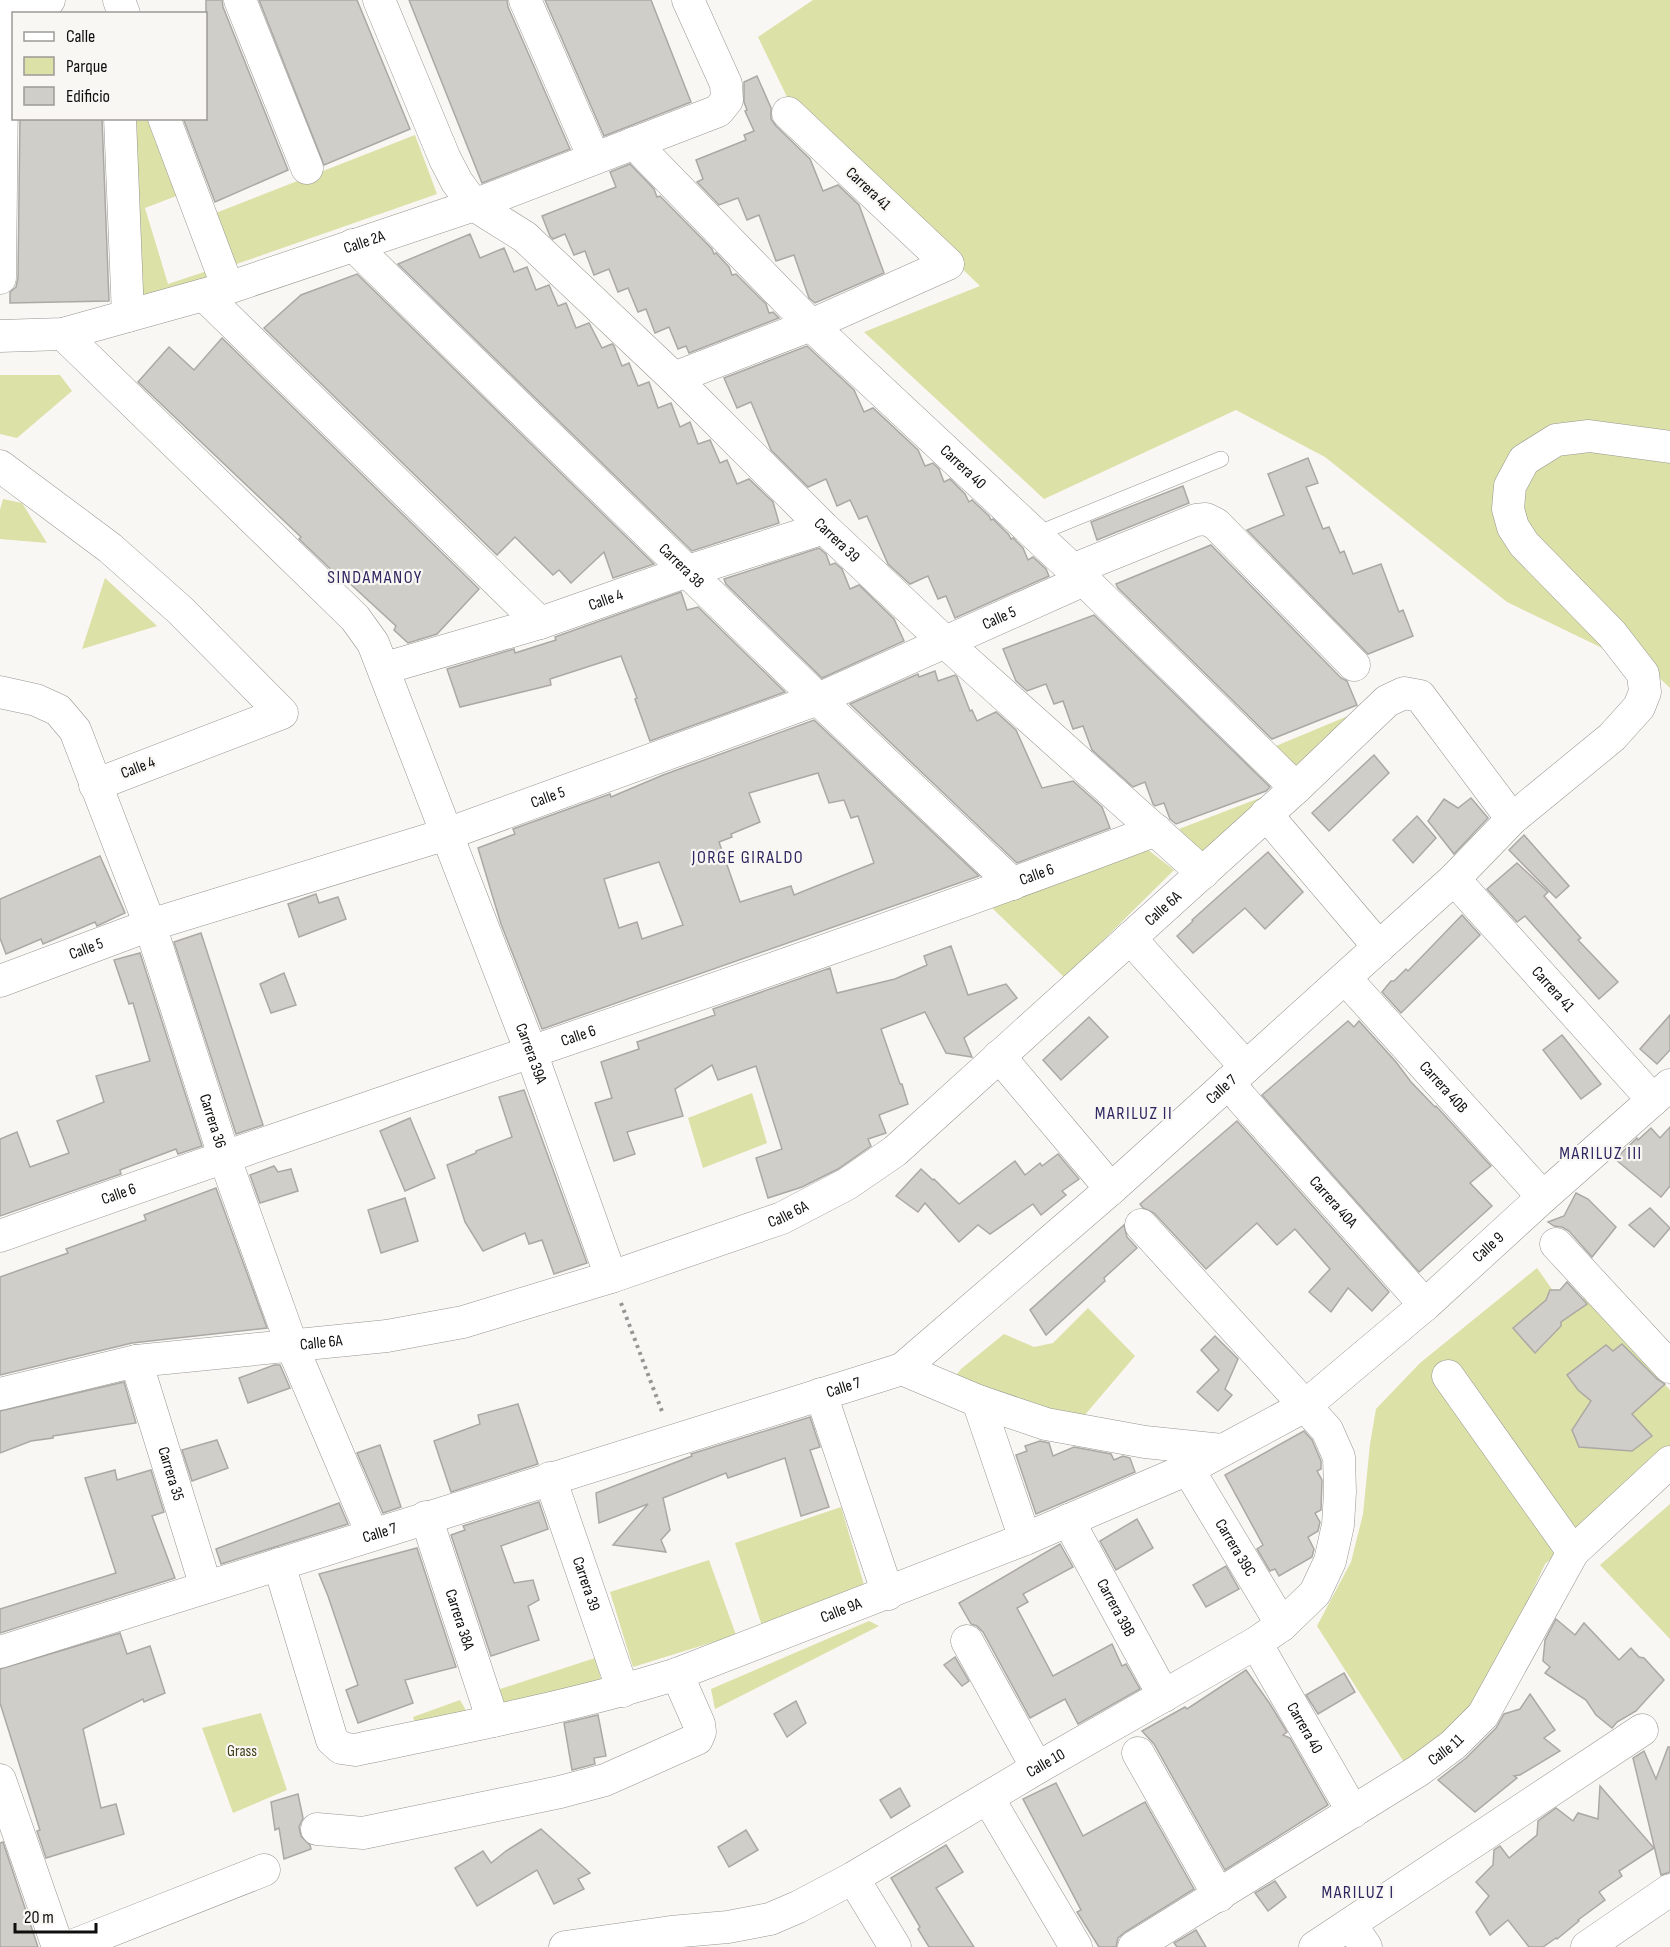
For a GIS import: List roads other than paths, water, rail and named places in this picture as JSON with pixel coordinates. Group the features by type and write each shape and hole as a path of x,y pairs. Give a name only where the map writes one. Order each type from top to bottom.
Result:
{"street":[{"path":"0,278 1,2 49,0"},
{"path":"240,0 307,168"},
{"path":"379,0 445,159 457,182 474,205"},
{"path":"525,0 594,158"},
{"name":"Calle 2A","path":"0,336 63,334 216,292 474,205 718,111 727,100 726,84 687,0"},
{"name":"Carrera 41","path":"788,113 948,264 811,326"},
{"path":"120,120 128,316"},
{"path":"165,120 216,292 540,623"},
{"name":"Carrera 40","path":"634,143 811,326 1078,575 1296,788"},
{"name":"Carrera 39","path":"474,205 525,237 674,378 824,528 946,643 1203,873"},
{"name":"Carrera 38","path":"353,245 818,699 1013,884"},
{"path":"674,378 811,326"},
{"name":"Carrera 39A","path":"63,334 355,618 373,643 385,668 531,1052 611,1277"},
{"name":"Calle 7","path":"0,1652 902,1369 1239,1082 1345,978 1454,879 1512,819 1612,737 1639,707 1645,692 1643,674 1612,634 1524,544 1513,527 1508,509 1510,486 1524,460 1556,440 1589,436 1670,447"},
{"name":"Calle 4","path":"0,466 128,564 180,610 282,713 95,784"},
{"name":"Calle 5","path":"0,981 150,925 447,834 818,699 946,643 1078,575 1196,520 1206,519 1216,524 1354,665"},
{"name":"Calle 4","path":"385,668 540,623 824,528"},
{"name":"Carrera 36","path":"0,692 36,700 58,710 75,730 150,925 224,1156 292,1346 372,1534"},
{"name":"Calle 6A","path":"0,1394 136,1361 387,1336 463,1322 611,1277 782,1218 847,1184 895,1151 1296,788 1387,701 1404,693 1420,696 1512,819"},
{"path":"1266,814 1379,947"},
{"name":"Calle 6","path":"0,1236 224,1156 1013,884 1156,830"},
{"name":"Carrera 41","path":"1454,879 1661,1092"},
{"name":"Carrera 40A","path":"1130,938 1239,1082 1425,1305"},
{"name":"Carrera 40B","path":"1345,978 1543,1197"},
{"path":"999,1056 1111,1189"},
{"name":"Calle 9","path":"1305,1407 1425,1305 1661,1092"},
{"name":"Calle 10","path":"565,1947 671,1932 728,1927 770,1919 853,1878 1037,1768 1256,1643 1282,1625 1316,1593 1330,1562 1338,1525 1340,1492 1338,1457 1327,1430 1141,1226"},
{"path":"1556,1244 1670,1368"},
{"name":"Carrera 35","path":"136,1361 206,1587"},
{"path":"902,1369 978,1401 1046,1424 1145,1442 1222,1450"},
{"path":"1448,1376 1573,1552"},
{"path":"821,1394 888,1594"},
{"path":"978,1401 1025,1539"},
{"name":"Calle 9A","path":"279,1564 332,1740 341,1748 355,1750 623,1691 677,1674 1025,1539 1188,1469 1305,1407"},
{"name":"Calle 11","path":"1134,1947 1418,1771 1453,1745 1483,1715 1573,1552 1670,1462"},
{"name":"Carrera 39C","path":"1188,1469 1282,1625"},
{"name":"Carrera 39","path":"550,1478 623,1691"},
{"name":"Carrera 38A","path":"426,1517 493,1721"},
{"name":"Carrera 39B","path":"1068,1520 1164,1696"},
{"path":"967,1641 1037,1768"},
{"name":"Carrera 40","path":"1256,1643 1353,1812"},
{"path":"316,1829 363,1833 560,1792 604,1780 697,1739 700,1732 699,1724 677,1674"},
{"path":"1315,1947 1358,1935 1642,1730"},
{"path":"1138,1754 1219,1896"},
{"path":"0,1780 58,1947"},
{"path":"988,1798 1076,1947"},
{"path":"69,1947 264,1870"},
{"path":"853,1878 895,1947"},
{"path":"1587,1947 1670,1890"}],"lane":[{"path":"1034,535 1221,459"}],"district":[{"name":"SINDAMANOY","path":"375,577"},
{"name":"JORGE GIRALDO","path":"748,857"},
{"name":"MARILUZ II","path":"1134,1113"},
{"name":"MARILUZ III","path":"1601,1153"},
{"name":"MARILUZ I","path":"1358,1892"}],"park label":[{"name":"Grass","path":"242,1751"}]}
